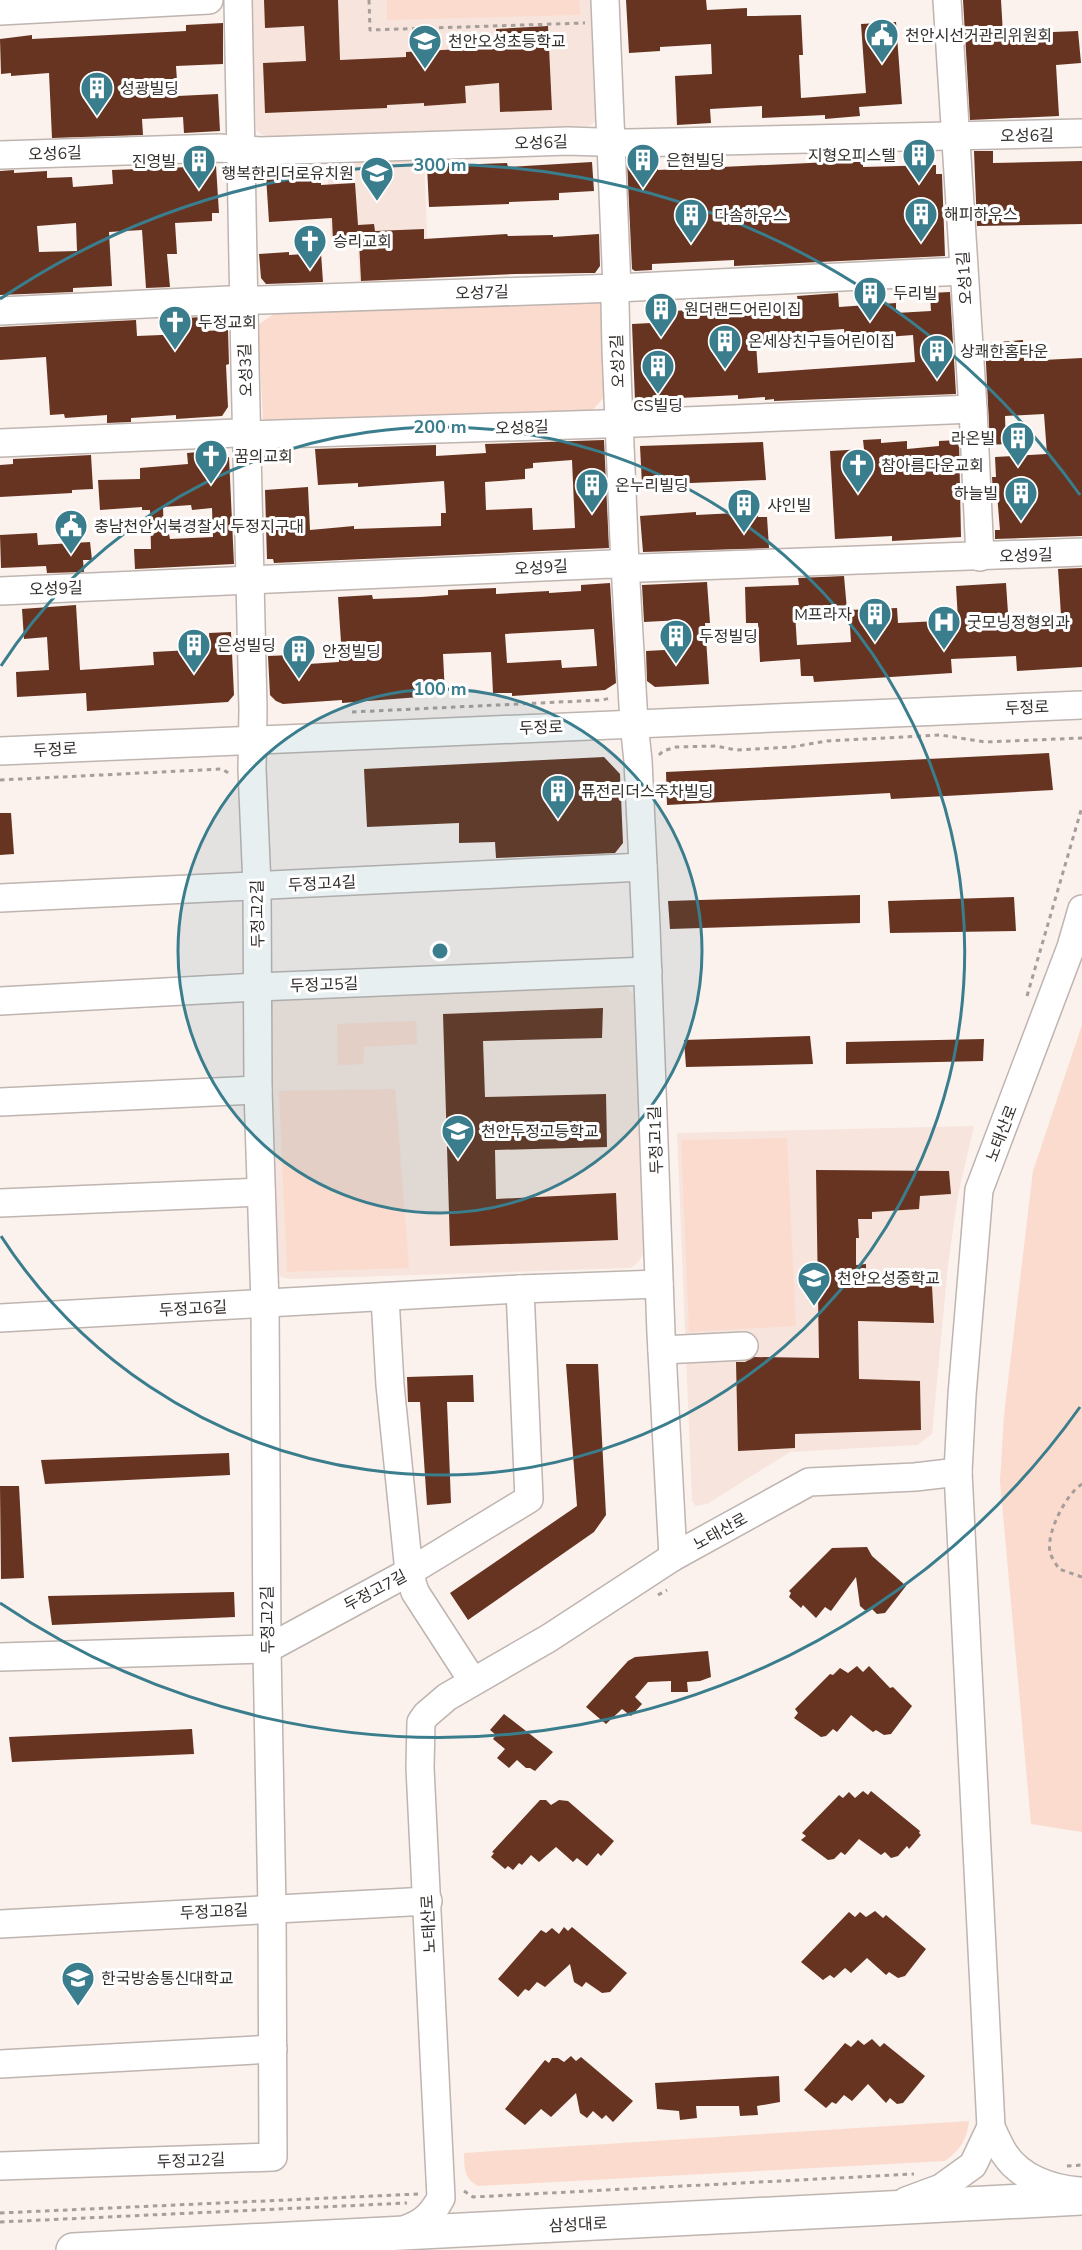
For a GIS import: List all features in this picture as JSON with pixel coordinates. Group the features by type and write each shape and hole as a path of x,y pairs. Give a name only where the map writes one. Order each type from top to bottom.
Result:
{"main road":[{"name":"삼성대로","path":"73,2250 1082,2198"}],"street":[{"path":"0,11 209,0"},
{"name":"오성3길","path":"238,0 239,150 245,300 252,739"},
{"name":"오성1길","path":"947,0 980,557"},
{"name":"오성2길","path":"599,11 610,141 625,565 634,723"},
{"name":"오성6길","path":"0,155 219,148 239,150 1082,133"},
{"name":"오성7길","path":"0,311 245,300 617,288 963,271"},
{"name":"오성8길","path":"0,443 237,433 247,435 620,424 973,409"},
{"name":"오성9길","path":"0,591 625,565 640,568 1082,552"},
{"name":"두정로","path":"0,752 252,739 1082,705"},
{"name":"두정고1길","path":"634,723 644,867 659,1284 672,1557"},
{"name":"두정고2길","path":"0,2166 273,2157 265,1304 258,1090 257,886 252,739"},
{"name":"두정고4길","path":"0,898 644,867"},
{"name":"노태산로","path":"450,2193 428,1901 420,1768 421,1722 447,1696 472,1680 549,1638 672,1557 809,1482 958,1472 979,1190 1071,947 1082,909"},
{"name":"두정고5길","path":"0,1001 648,970"},
{"path":"0,1102 258,1090"},
{"path":"0,1203 261,1192"},
{"name":"두정고6길","path":"0,1318 520,1289 659,1284"},
{"name":"두정고7길","path":"0,1657 267,1648 409,1572 529,1499 520,1289"},
{"path":"385,1296 390,1385 409,1572 415,1592 472,1680"},
{"path":"663,1350 744,1346"},
{"path":"958,1472 991,2127 1005,2154 1022,2172 1042,2184 1082,2191"},
{"name":"두정고8길","path":"0,1924 428,1901"},
{"path":"0,2064 273,2049"},
{"path":"888,2208 941,2188 958,2177 973,2165 991,2127"},
{"path":"450,2193 452,2211 471,2220 502,2228"},
{"path":"391,2234 415,2226 433,2212 450,2193"}],"path":[{"path":"369,0 370,30 599,11"},
{"path":"342,712 602,700 615,695"},
{"path":"657,760 663,751 676,747 716,746 736,750 792,747 827,741 940,735 986,742 1082,738"},
{"path":"0,780 222,769 230,772 232,778"},
{"path":"1027,997 1082,807"},
{"path":"1082,1484 1076,1488 1056,1516 1050,1551 1059,1569 1082,1577"},
{"path":"657,1596 667,1590"},
{"path":"1058,2166 1082,2165"},
{"path":"0,2213 450,2193 473,2197 915,2174"},
{"path":"0,2222 410,2203"}],"shaded area":[{"name":"천안오성초등학교","path":"252,0 592,0 598,117 588,126 267,138 256,130"},
{"path":"387,0 579,0 580,15 387,20"},
{"name":"행복한리더로유치원","path":"424,157 429,284 360,287 357,243 331,244 327,161"},
{"path":"592,297 601,304 606,395 589,414 268,425 263,420 258,325 278,311"},
{"name":"천안두정고등학교","path":"626,985 636,998 645,1252 631,1268 290,1279 281,1277 276,1269 270,1016 272,1003 280,992"},
{"path":"416,1021 417,1044 364,1047 363,1064 338,1065 337,1024"},
{"path":"1082,1025 1082,1832 1031,1824 1000,1481 1004,1415 1033,1171"},
{"path":"395,1089 409,1268 287,1272 279,1091"},
{"name":"천안오성중학교","path":"974,1126 958,1195 948,1265 932,1434 917,1445 790,1452 707,1504 696,1506 692,1501 677,1133"},
{"path":"787,1138 796,1326 689,1332 681,1140"},
{"path":"969,2121 967,2134 962,2144 945,2161 478,2186 467,2176 464,2164 464,2153"}],"building":[{"path":"264,0 338,0 340,60 406,57 406,52 497,47 496,29 548,26 552,110 500,112 499,83 465,86 466,103 424,106 424,103 387,105 387,108 265,113 263,63 306,61 304,26 265,28"},
{"path":"626,0 706,0 707,10 747,8 747,16 801,15 803,55 799,55 801,98 866,93 861,24 896,22 902,104 859,107 860,116 825,119 825,115 762,118 762,106 710,109 711,123 677,125 675,76 712,74 711,44 660,47 660,51 629,53"},
{"path":"963,0 1001,0 1003,34 1078,31 1081,63 1056,65 1059,116 970,120"},
{"path":"223,23 223,64 176,66 178,96 218,94 220,131 184,133 183,117 142,119 143,135 52,138 49,73 11,76 11,73 1,74 0,39 32,35 32,39 186,31 186,25"},
{"path":"974,151 993,151 993,163 1082,161 1082,224 977,226"},
{"path":"657,160 658,170 831,162 863,162 863,167 936,165 936,174 942,174 945,256 734,266 734,260 652,264 652,270 635,271 632,269 627,161"},
{"path":"592,162 594,191 559,193 559,200 429,207 427,166 507,163 508,167"},
{"path":"216,166 219,213 212,213 212,221 175,223 177,254 167,254 170,287 146,288 142,230 109,232 112,286 73,288 73,292 0,295 0,171 14,170 14,173 47,171 47,178 72,177 73,187 113,184 112,170","holes":["76,223 77,251 39,252 37,226"]},
{"path":"321,173 321,185 355,183 358,225 374,224 375,231 424,229 424,239 507,234 508,236 553,235 553,237 599,234 600,266 595,273 361,281 359,241 333,242 332,218 269,222 266,176"},
{"path":"289,252 289,255 321,253 323,282 266,284 261,278 259,254"},
{"path":"950,292 956,394 774,401 774,399 765,400 765,397 738,399 738,395 680,398 681,405 641,407 635,401 632,324 651,323 650,312 693,310 693,306 798,302 797,296 838,293 839,307 896,303 896,313 931,311 930,293","holes":["844,329 845,340 913,335 915,362 758,373 756,343 794,341 794,337 814,336 814,331"]},
{"path":"201,317 202,331 228,330 229,364 226,365 228,407 222,416 176,419 176,415 131,418 131,422 107,423 107,415 65,418 64,414 50,415 46,357 0,360 0,327 136,320 137,336 186,334 186,318"},
{"path":"1023,340 1024,361 1082,358 1082,536 995,539 995,530 1000,530 997,494 993,495 992,477 996,477 995,457 1047,454 1044,414 1005,416 1006,444 990,445 985,343"},
{"path":"881,439 881,443 907,441 907,449 939,446 939,441 959,440 961,537 892,541 892,536 835,539 830,451 864,449 863,440"},
{"path":"604,440 609,548 274,563 273,559 267,559 265,490 308,487 310,530 354,526 354,529 441,526 441,513 446,513 444,481 358,487 358,483 318,485 315,449 436,445 436,456 486,453 485,444","holes":["572,460 575,528 533,530 532,508 486,510 485,482 525,479 525,469 533,468 533,463"]},
{"path":"763,442 766,480 642,485 640,446"},
{"path":"223,450 223,458 229,457 234,564 135,569 134,549 151,549 150,510 142,510 142,507 100,510 98,480 140,479 140,468 188,464 187,453","holes":["191,505 192,510 212,508 213,537 170,539 169,534 164,535 163,507"]},
{"path":"91,455 93,489 72,490 72,493 0,497 0,465 13,464 13,459"},
{"path":"696,512 696,515 757,512 758,517 767,517 769,548 643,552 640,516"},
{"path":"37,533 38,545 90,542 92,560 83,560 84,572 47,573 46,566 1,568 0,535"},
{"path":"1082,568 1082,667 1017,671 1016,656 951,659 952,673 814,682 813,676 801,676 800,659 760,662 758,623 746,623 745,587 799,585 798,578 844,576 847,610 795,613 797,645 851,642 849,610 897,608 898,623 958,620 956,586 1006,583 1009,628 1040,626 1039,616 1061,615 1058,569"},
{"path":"707,582 710,623 705,623 709,684 655,687 647,681 646,651 683,649 681,620 644,622 642,585"},
{"path":"610,583 616,683 605,690 512,696 512,693 493,693 491,652 443,654 445,695 342,703 342,700 283,704 270,695 268,656 292,655 293,665 339,662 339,657 342,657 338,597 372,595 373,599 421,597 448,595 448,590 496,588 496,594 549,591 549,593 581,591 581,585","holes":["594,629 597,666 562,668 561,660 507,663 505,634"]},
{"path":"76,605 80,670 154,665 153,652 210,649 209,633 231,632 234,695 228,702 87,711 86,693 17,697 16,672 49,670 47,637 24,639 22,609"},
{"path":"1049,753 1053,790 891,799 890,793 667,805 666,772"},
{"name":"퓨전리더스주차빌딩","path":"604,757 620,774 623,843 615,853 496,858 495,842 459,843 459,823 367,827 364,769"},
{"path":"0,813 11,813 14,854 0,855"},
{"path":"860,895 860,923 670,929 668,901"},
{"path":"1014,897 1016,931 890,933 888,901"},
{"path":"603,1008 602,1038 483,1041 485,1097 606,1094 607,1147 495,1150 496,1199 616,1193 618,1240 450,1246 443,1014"},
{"path":"810,1036 813,1064 686,1067 684,1040"},
{"path":"984,1039 983,1061 846,1064 846,1042"},
{"path":"816,1170 949,1171 951,1194 920,1196 919,1209 872,1212 872,1219 858,1219 859,1238 856,1238 856,1265 866,1264 866,1285 932,1286 934,1323 858,1321 859,1379 920,1381 921,1430 795,1434 795,1448 738,1451 736,1362 745,1362 754,1357 819,1358"},
{"path":"566,1364 598,1364 606,1515 594,1532 468,1620 450,1593 577,1506"},
{"path":"473,1375 474,1402 447,1402 451,1503 427,1505 420,1402 408,1402 407,1377"},
{"path":"229,1453 230,1475 45,1484 41,1460"},
{"path":"0,1486 19,1486 24,1578 1,1579"},
{"path":"867,1547 872,1556 906,1586 885,1613 877,1614 871,1608 867,1612 860,1606 856,1577 831,1611 825,1607 816,1618 803,1605 801,1608 789,1597 791,1593 789,1591 832,1548"},
{"path":"234,1592 235,1617 52,1625 48,1596"},
{"path":"708,1651 711,1677 687,1682 688,1692 671,1692 671,1681 648,1682 635,1697 642,1704 631,1716 622,1709 606,1724 586,1707 628,1661 635,1657"},
{"path":"857,1666 863,1672 869,1666 890,1688 893,1687 912,1706 891,1734 884,1735 876,1730 873,1732 851,1715 837,1732 833,1729 826,1736 821,1737 794,1718 798,1713 795,1709 830,1674 833,1675 840,1668 848,1673"},
{"path":"504,1714 553,1752 535,1771 526,1768 517,1760 509,1768 497,1758 505,1749 493,1739 496,1735 490,1730"},
{"path":"192,1729 194,1754 12,1762 9,1737"},
{"path":"863,1791 868,1795 871,1791 920,1831 921,1835 909,1849 907,1846 898,1856 891,1858 885,1852 881,1855 859,1839 845,1855 841,1852 834,1859 828,1860 801,1840 806,1836 802,1833 839,1795 843,1798 849,1792 855,1798"},
{"path":"540,1800 546,1800 551,1805 559,1800 568,1801 614,1841 601,1856 598,1853 587,1866 577,1858 573,1862 556,1847 539,1862 531,1855 522,1865 519,1863 513,1870 508,1866 505,1869 491,1857 494,1853 492,1852"},
{"path":"875,1911 883,1918 886,1915 926,1949 905,1976 898,1978 889,1972 886,1975 867,1958 851,1973 845,1968 834,1978 830,1975 823,1980 801,1962 849,1912 855,1917 860,1912 866,1917"},
{"path":"564,1927 568,1931 572,1927 627,1973 610,1992 602,1993 586,1982 582,1987 574,1982 570,1964 545,1987 537,1982 529,1991 525,1989 518,1997 498,1979 541,1930 546,1933 552,1928 559,1934"},
{"path":"872,2039 880,2047 884,2043 925,2076 903,2103 897,2104 890,2098 886,2103 868,2084 852,2101 844,2095 836,2104 832,2102 826,2108 804,2090 845,2043 851,2047 858,2040 864,2045"},
{"path":"571,2056 576,2061 581,2057 633,2101 613,2122 606,2115 602,2119 593,2111 587,2118 580,2113 576,2093 551,2117 541,2109 525,2125 505,2109 545,2060 549,2063 552,2058 558,2058 564,2062"},
{"path":"779,2076 780,2102 757,2106 758,2115 740,2116 739,2106 696,2106 697,2118 680,2120 679,2111 657,2109 655,2083"}],"place":[{"name":"천안시선거관리위원회","path":"882,64"},
{"name":"천안오성초등학교","path":"425,70"},
{"name":"성광빌딩","path":"97,117"},
{"name":"지형오피스텔","path":"919,184"},
{"name":"은현빌딩","path":"643,189"},
{"name":"진영빌","path":"199,190"},
{"name":"행복한리더로유치원","path":"377,202"},
{"name":"해피하우스","path":"921,243"},
{"name":"다솜하우스","path":"691,244"},
{"name":"승리교회","path":"310,270"},
{"name":"두리빌","path":"870,322"},
{"name":"원더랜드어린이집","path":"661,338"},
{"name":"두정교회","path":"175,351"},
{"name":"온세상친구들어린이집","path":"725,370"},
{"name":"상쾌한홈타운","path":"937,380"},
{"name":"CS빌딩","path":"658,395"},
{"name":"라온빌","path":"1018,467"},
{"name":"꿈의교회","path":"211,485"},
{"name":"참아름다운교회","path":"858,494"},
{"name":"온누리빌딩","path":"592,514"},
{"name":"하늘빌","path":"1021,522"},
{"name":"샤인빌","path":"744,534"},
{"name":"충남천안서북경찰서 두정지구대","path":"71,555"},
{"name":"M프라자","path":"875,643"},
{"name":"굿모닝정형외과","path":"944,651"},
{"name":"두정빌딩","path":"676,665"},
{"name":"은성빌딩","path":"194,674"},
{"name":"안정빌딩","path":"299,680"},
{"name":"퓨전리더스주차빌딩","path":"558,820"},
{"name":"천안두정고등학교","path":"458,1160"},
{"name":"천안오성중학교","path":"814,1307"},
{"name":"한국방송통신대학교","path":"78,2007"}]}
